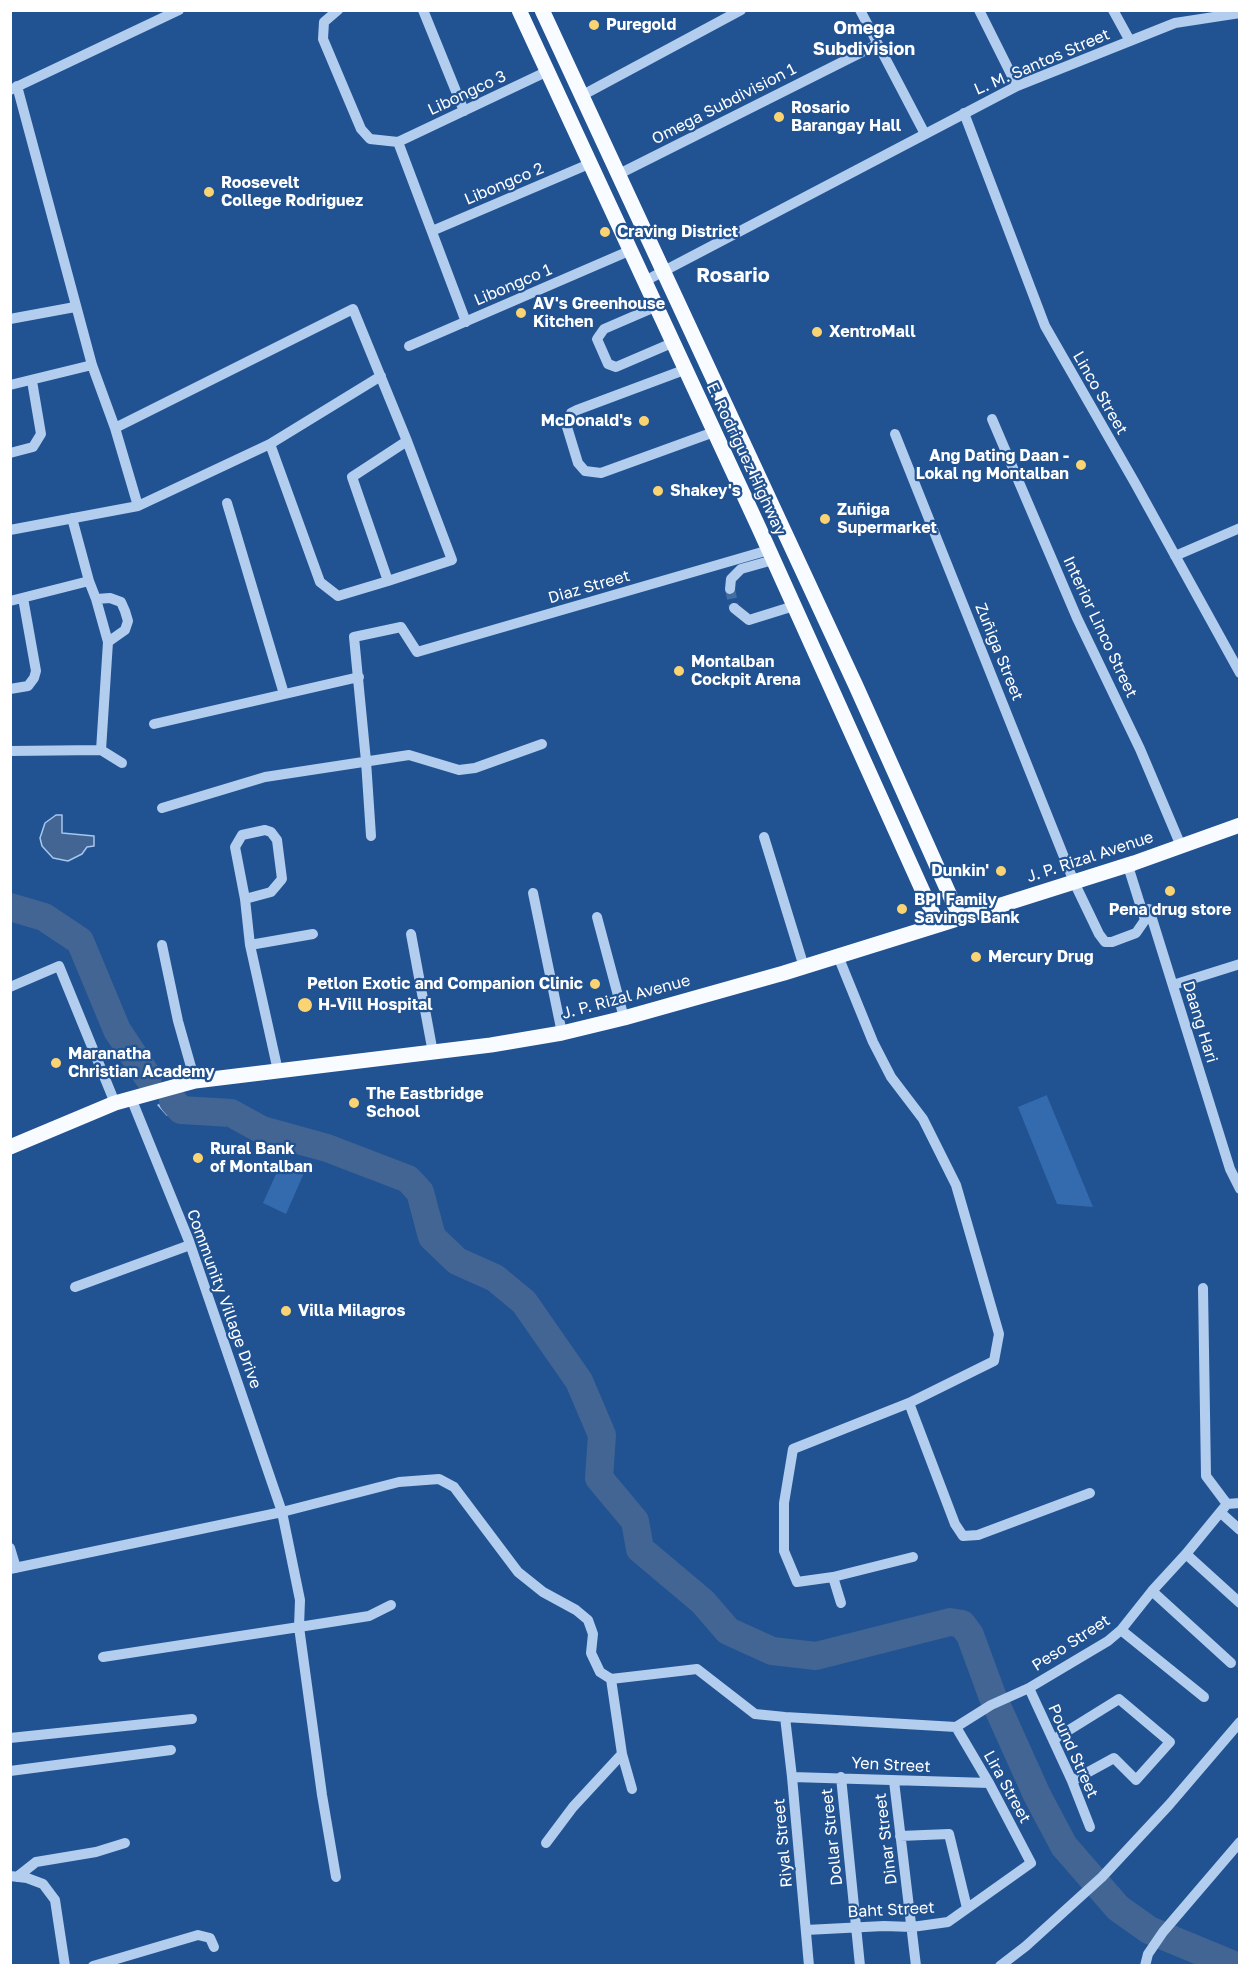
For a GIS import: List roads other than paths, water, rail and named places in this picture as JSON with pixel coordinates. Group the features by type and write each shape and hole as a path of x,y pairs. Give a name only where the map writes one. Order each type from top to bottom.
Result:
{"main road":[{"name":"E. Rodriguez Highway","path":"519,10 771,555 938,925"},
{"name":"E. Rodriguez Highway","path":"542,10 856,686 960,918"},
{"path":"724,454 744,445"},
{"name":"J. P. Rizal Avenue","path":"10,1147 115,1103 195,1081 433,1053 562,1033 624,1018 804,967 938,925 1131,864 1239,825"}],"street":[{"path":"338,10 324,22 323,39 361,129 370,139 398,142 466,322"},
{"path":"423,10 464,111"},
{"path":"581,96 741,10"},
{"path":"860,10 876,45 925,134"},
{"path":"978,10 1017,86"},
{"path":"1113,10 1130,41"},
{"path":"138,506 115,428 92,366 14,88 175,11"},
{"name":"L. M. Santos Street","path":"643,282 1017,86 1175,23 1239,13"},
{"name":"Omega Subdivision 1","path":"617,175 876,45"},
{"name":"Libongco 3","path":"398,142 548,71"},
{"name":"Linco Street","path":"964,113 1045,326 1239,673"},
{"name":"Libongco 2","path":"432,231 589,164"},
{"name":"Libongco 1","path":"409,346 629,251"},
{"path":"10,319 75,307"},
{"path":"655,307 604,329 597,339 608,364 616,367 672,343"},
{"path":"115,428 353,309 407,441 452,560 338,596 320,582 270,444"},
{"path":"10,385 92,366"},
{"path":"684,370 571,413 567,427 578,463 585,471 601,473 714,432"},
{"path":"10,530 138,506 270,444 381,376"},
{"path":"10,453 33,447 41,434 32,381"},
{"name":"Interior Linco Street","path":"992,419 1077,618 1140,749 1181,846"},
{"name":"Zuñiga Street","path":"895,434 1074,882 1105,942 1112,942 1137,933 1145,920 1131,864"},
{"path":"388,582 352,477 407,441"},
{"path":"227,503 284,694"},
{"path":"72,518 88,581 96,599 108,642 101,750"},
{"path":"1175,556 1239,528"},
{"path":"730,589 731,579 741,569 771,555"},
{"name":"Diaz Street","path":"359,677 354,637 401,627 417,652 771,555"},
{"path":"10,601 88,581"},
{"path":"10,688 28,686 36,671 23,598"},
{"path":"96,599 110,598 120,602 128,621 125,630 108,642"},
{"path":"734,608 749,620 794,606"},
{"path":"154,724 359,677 371,836"},
{"path":"162,808 265,777 409,754 459,770 475,768 542,744"},
{"path":"10,751 101,750 122,763"},
{"path":"245,899 271,892 282,879 277,840 271,832 266,830 242,836 235,848 245,899 250,945 279,1071"},
{"path":"764,837 804,967"},
{"name":"Daang Hari","path":"1131,864 1173,985 1230,1169 1239,1189"},
{"path":"533,893 562,1033"},
{"path":"597,917 624,1018"},
{"path":"250,945 313,934"},
{"path":"411,934 433,1053"},
{"path":"162,945 178,1021 195,1081"},
{"path":"838,956 856,1004 882,1060 891,1077 922,1119 956,1185 999,1334 994,1361 909,1403 793,1449 784,1503 784,1551 797,1582 833,1577 913,1557"},
{"path":"1173,985 1239,964"},
{"path":"12,986 59,966 115,1103"},
{"name":"Community Village Drive","path":"131,1098 190,1245 282,1512 300,1600 299,1627 322,1795 336,1877"},
{"path":"75,1287 190,1245"},
{"path":"1203,1288 1206,1476 1239,1530"},
{"path":"909,1403 955,1524 963,1536 978,1535 1090,1493"},
{"path":"10,1548 13,1569 282,1512 399,1482 440,1479 454,1487 518,1572 543,1592 576,1610 588,1620 593,1634 591,1653 594,1662 600,1672 611,1679 697,1669 755,1714 956,1727"},
{"path":"1224,1508 1239,1503"},
{"name":"Peso Street","path":"956,1727 990,1705 1029,1688 1108,1641 1121,1630 1224,1508"},
{"path":"1186,1554 1239,1603"},
{"path":"833,1577 841,1603"},
{"path":"1152,1591 1231,1663"},
{"path":"103,1657 369,1616 391,1605"},
{"path":"1121,1630 1204,1697"},
{"path":"611,1679 622,1754 632,1789"},
{"name":"Pound Street","path":"1029,1688 1072,1781 1090,1827"},
{"path":"1053,1740 1119,1700 1170,1742 1136,1780 1114,1758 1072,1781"},
{"name":"Riyal Street","path":"784,1717 792,1777 809,1965"},
{"path":"10,1738 192,1719"},
{"path":"1000,1965 1026,1946 1102,1876 1169,1805 1239,1722"},
{"name":"Lira Street","path":"956,1727 989,1783 1031,1863"},
{"path":"10,1771 171,1750"},
{"path":"546,1843 573,1807 622,1754"},
{"name":"Yen Street","path":"792,1777 989,1783"},
{"name":"Dollar Street","path":"841,1777 860,1965"},
{"name":"Dinar Street","path":"894,1781 916,1965"},
{"path":"900,1836 949,1834 967,1908"},
{"path":"1147,1960 1163,1932 1239,1842"},
{"path":"14,1876 36,1862 96,1852 125,1843"},
{"name":"Baht Street","path":"807,1930 912,1927 948,1922 1031,1863"},
{"path":"14,1876 44,1884 55,1900 65,1965"},
{"path":"93,1965 198,1935 210,1938 214,1947"}],"waterway":[{"path":"10,907 44,917 80,941 117,1030 148,1077"},
{"path":"173,1101 181,1110 231,1113 262,1130 327,1148 408,1179 420,1192 432,1237 457,1261 495,1278 524,1302 579,1381 602,1435 599,1478 635,1521 640,1549 703,1602 728,1631 772,1651 816,1656 950,1622 962,1624 970,1635 992,1695 1037,1795 1064,1846 1118,1908 1149,1930 1236,1966"}],"tunnel":[{"path":"730,589 734,608"}],"place":[{"name":"Puregold","path":"594,25"},
{"name":"Rosario Barangay Hall","path":"779,117"},
{"name":"Roosevelt College Rodriguez","path":"209,192"},
{"name":"Craving District","path":"605,232"},
{"name":"AV's Greenhouse Kitchen","path":"521,313"},
{"name":"XentroMall","path":"817,332"},
{"name":"McDonald's","path":"644,421"},
{"name":"Ang Dating Daan - Lokal ng Montalban","path":"1081,465"},
{"name":"Shakey's","path":"658,491"},
{"name":"Zuñiga Supermarket","path":"825,519"},
{"name":"Montalban Cockpit Arena","path":"679,671"},
{"name":"Dunkin'","path":"1001,871"},
{"name":"Pena drug store","path":"1170,891"},
{"name":"BPI Family Savings Bank","path":"902,909"},
{"name":"Mercury Drug","path":"976,957"},
{"name":"Petlon Exotic and Companion Clinic","path":"595,984"},
{"name":"H-Vill Hospital","path":"305,1005"},
{"name":"Maranatha Christian Academy","path":"56,1063"},
{"name":"The Eastbridge School","path":"354,1103"},
{"name":"Rural Bank of Montalban","path":"198,1158"},
{"name":"Villa Milagros","path":"286,1311"}],"district":[{"name":"Omega Subdivision","path":"864,38"},
{"name":"Rosario","path":"733,276"}]}
